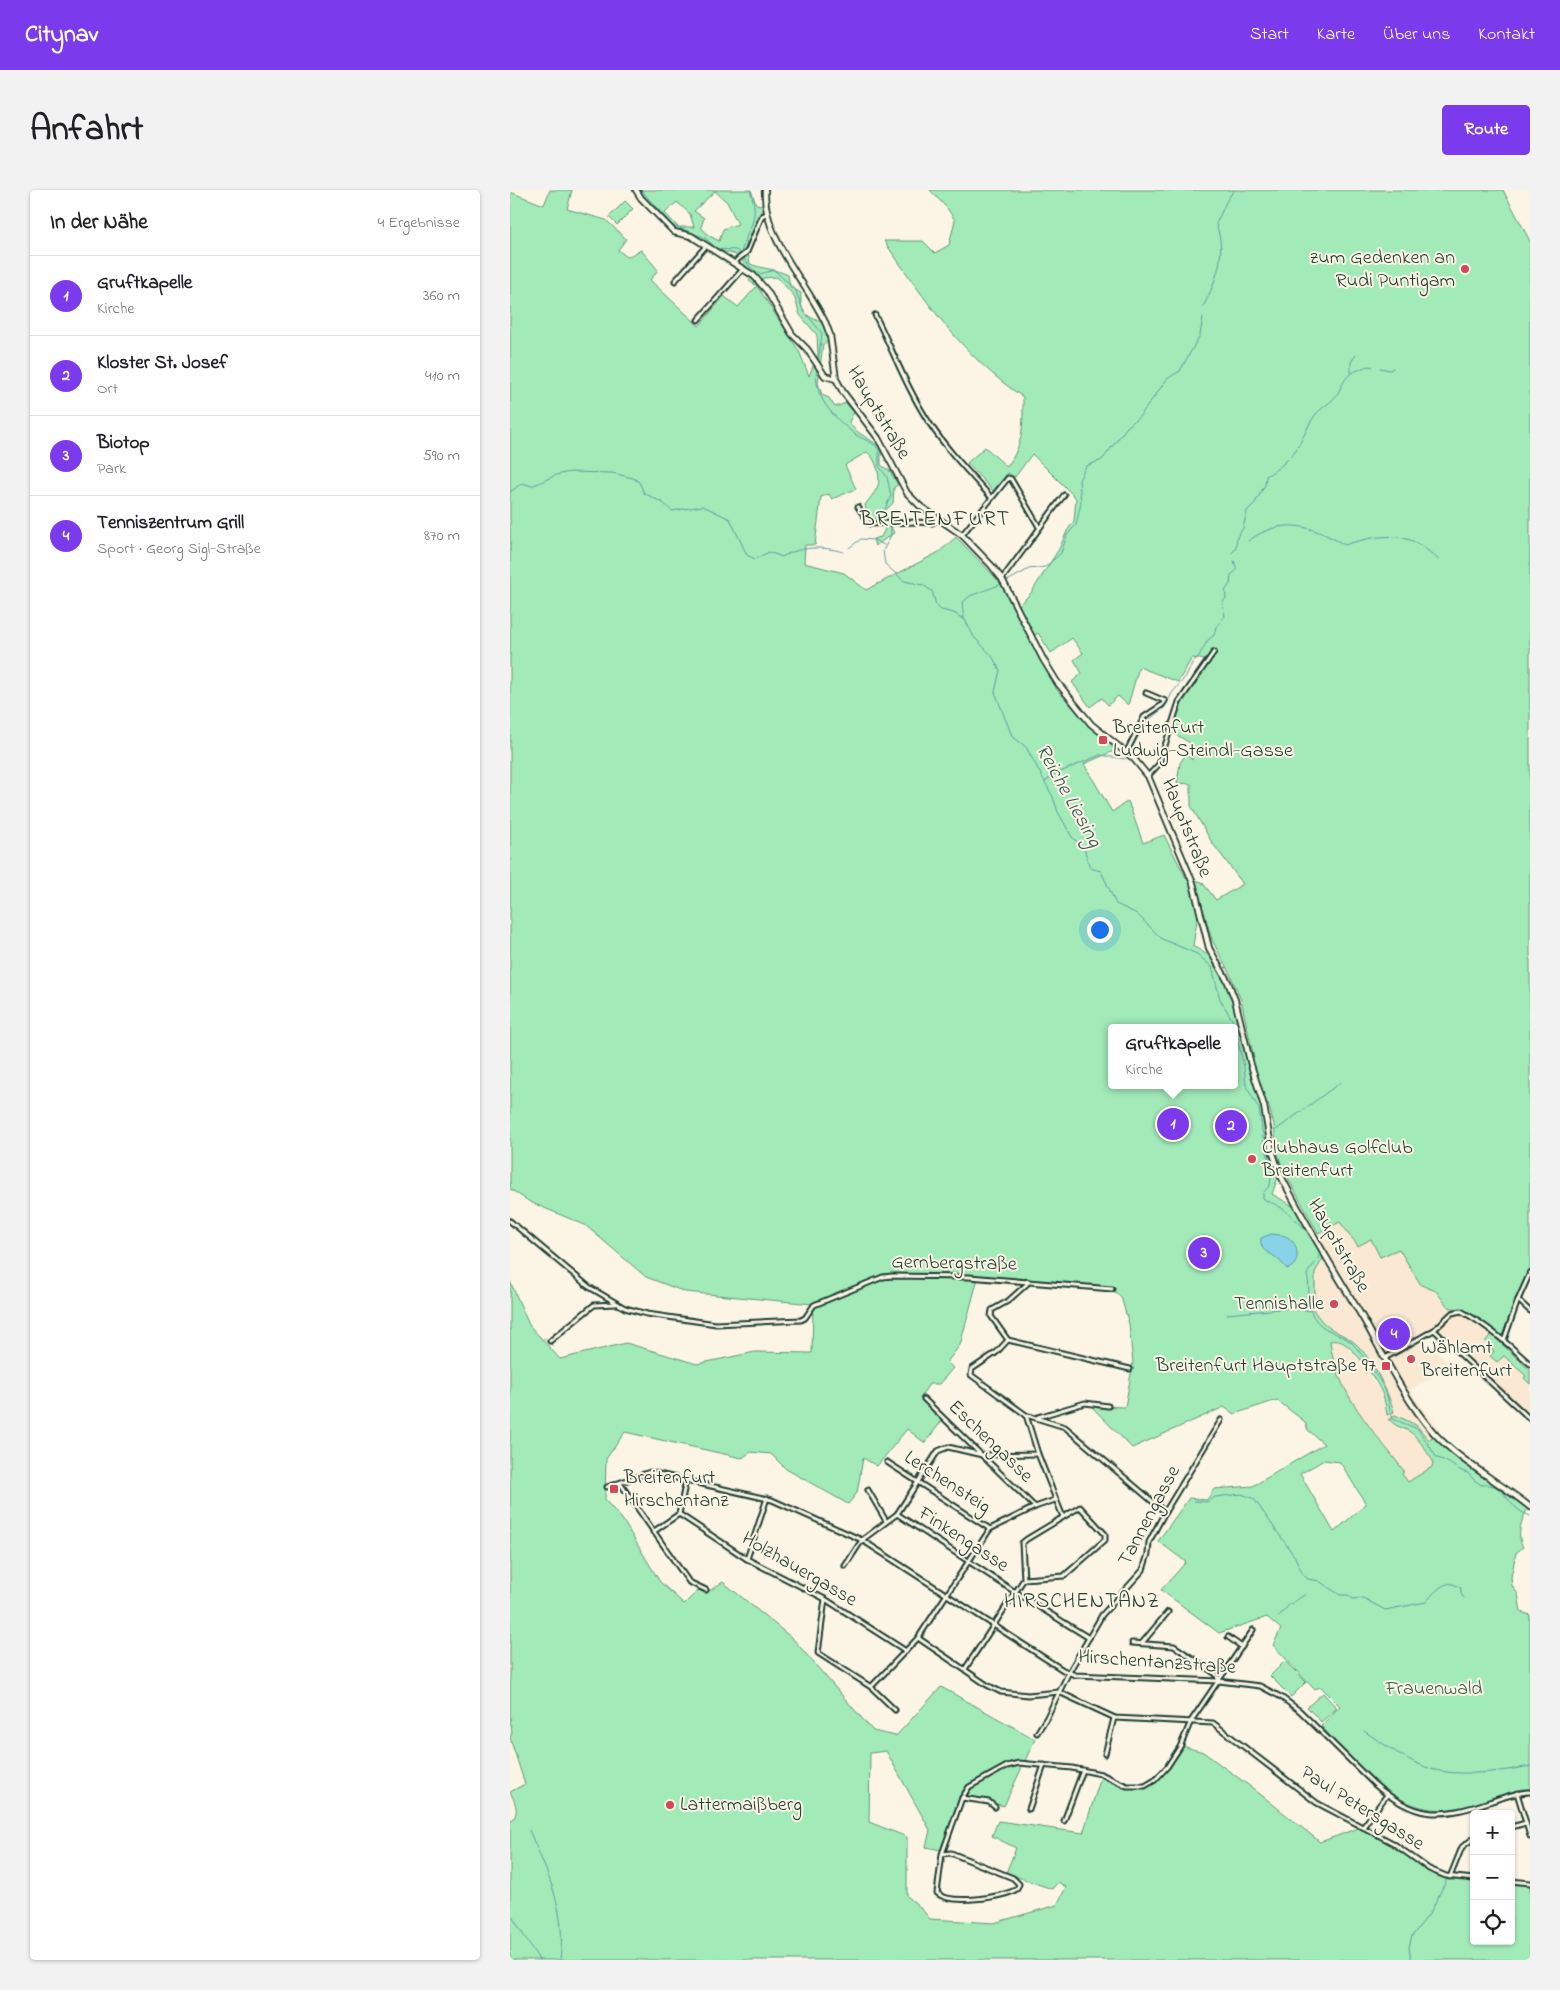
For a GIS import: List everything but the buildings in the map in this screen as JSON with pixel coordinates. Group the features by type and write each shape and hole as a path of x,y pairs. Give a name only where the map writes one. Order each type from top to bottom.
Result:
{"main road":[{"path":"636,190 641,198 674,232 691,236 754,276 767,291 789,329 807,349 826,376 836,379"},
{"name":"Hauptstraße","path":"765,190 766,214 774,234 826,324 830,335 836,379 843,392 878,438 907,492 920,506 962,535 1002,579 1042,659 1056,682 1091,724 1139,764 1148,776 1193,883 1209,948 1228,982 1235,1000 1251,1065 1264,1106 1271,1147 1279,1172 1384,1358 1417,1411 1435,1434 1463,1460 1506,1488 1530,1507"}],"street":[{"path":"735,264 738,259 744,256 762,216 766,214"},
{"path":"675,281 706,246"},
{"path":"698,320 743,270"},
{"path":"875,315 913,394 930,424 949,450 992,497"},
{"path":"962,535 1005,480 1011,478 1039,527"},
{"path":"1002,579 1064,494"},
{"path":"858,507 870,524 932,523 938,519"},
{"path":"1148,776 1160,764 1180,702 1214,652"},
{"path":"1126,753 1144,717 1162,706 1165,701 1146,693"},
{"name":"Gernbergstraße","path":"510,1221 582,1282 617,1304 647,1314 707,1324 800,1320 805,1318 814,1305 887,1276 968,1277 1112,1289"},
{"path":"1504,1340 1530,1273"},
{"path":"1027,1281 1012,1298 991,1312 991,1316 1008,1340 1130,1369"},
{"path":"550,1341 597,1304 602,1296"},
{"path":"1518,1300 1530,1311"},
{"path":"597,1304 617,1304"},
{"path":"1384,1358 1434,1330 1452,1313 1461,1311 1504,1340 1530,1364"},
{"path":"1434,1330 1530,1419"},
{"path":"1008,1340 996,1352 972,1369 971,1375 975,1380 1026,1415 1065,1428 1165,1512"},
{"name":"Eschengasse","path":"924,1399 1035,1507"},
{"path":"1038,1418 1085,1403 1108,1406"},
{"path":"1026,1415 1038,1454 1063,1517"},
{"name":"Tannengasse","path":"1037,1733 1102,1615 1143,1570 1148,1554 1149,1542 1221,1420"},
{"path":"845,1566 862,1540 896,1514 938,1451 943,1448 982,1455 1038,1454"},
{"name":"Lerchensteig","path":"887,1462 990,1529"},
{"name":"Hirschentanzstraße","path":"607,1487 650,1472 767,1498 862,1540 1069,1672 1081,1675 1219,1681 1260,1686 1291,1704 1386,1795 1411,1809 1440,1814 1465,1810 1517,1793 1530,1792"},
{"path":"653,1532 679,1514 686,1480"},
{"path":"620,1483 688,1582 706,1590"},
{"name":"Finkengasse","path":"868,1490 886,1521"},
{"path":"747,1559 767,1498"},
{"path":"871,1687 918,1638 990,1529 1035,1507 1055,1500"},
{"path":"965,1669 1024,1580 1022,1543 1080,1507 1105,1534 1105,1540 1064,1576 1024,1580"},
{"name":"Holzhauergasse","path":"679,1514 747,1559 825,1599 906,1651"},
{"name":"Finkengasse","path":"896,1514 1089,1638"},
{"path":"825,1599 818,1653 871,1687 895,1710"},
{"path":"1141,1643 1168,1612"},
{"path":"942,1854 951,1853 1013,1878 1019,1886 1015,1891 1004,1895 971,1900 943,1897 937,1893 942,1854 962,1798 970,1786 1008,1766 1019,1763 1083,1770 1101,1774 1127,1786 1144,1786 1155,1780 1167,1768 1180,1747 1191,1721 1252,1630"},
{"path":"1228,1637 1242,1647"},
{"path":"918,1638 987,1685 1005,1693 1028,1695 1059,1692 1114,1718 1105,1754"},
{"path":"1132,1643 1174,1646 1216,1674 1219,1681"},
{"name":"Paul Petersgasse","path":"1114,1718 1191,1721 1216,1725 1317,1803 1393,1843 1429,1869 1450,1877 1470,1879"},
{"path":"1029,1809 1044,1765"},
{"path":"1064,1821 1083,1770"},
{"path":"1517,1793 1530,1836"},
{"path":"1363,1827 1386,1795"},
{"path":"962,1798 989,1802 995,1807"},
{"path":"1515,1826 1526,1823"},
{"path":"1450,1877 1462,1847 1470,1841"},
{"path":"1515,1881 1530,1883"}],"shaded area":[{"path":"1340,1222 1358,1246 1370,1239 1399,1249 1421,1285 1436,1291 1450,1312 1431,1329 1433,1332 1454,1314 1460,1314 1491,1334 1485,1342 1494,1352 1491,1356 1503,1355 1526,1376 1524,1378 1530,1384 1530,1423 1433,1333 1421,1340 1452,1365 1410,1390 1440,1430 1429,1440 1416,1425 1390,1420 1401,1429 1407,1430 1420,1442 1433,1461 1432,1467 1409,1482 1402,1473 1404,1471 1354,1405 1334,1366 1330,1341 1336,1340 1345,1344 1362,1364 1384,1397 1387,1415 1394,1412 1384,1385 1360,1349 1321,1322 1313,1309 1315,1272 1327,1252 1316,1234"}],"green space":[{"name":"Frauenwald","path":"550,190 572,190 567,209 606,220 626,239 618,250 627,257 641,250 658,270 650,280 699,326 724,296 738,307 757,286 749,281 754,274 744,264 740,256 722,251 696,237 675,231 649,204 639,190 751,190 756,204 762,205 762,211 750,240 746,242 750,264 788,275 790,287 801,293 801,305 805,313 823,323 828,333 828,342 823,344 818,383 822,395 829,398 835,407 846,403 854,412 849,422 856,430 881,449 881,465 890,471 898,485 894,487 893,503 884,512 894,533 875,546 873,539 881,537 885,529 876,518 873,520 868,516 865,505 878,484 879,479 875,463 867,452 845,465 856,489 832,499 829,494 821,497 815,545 805,545 804,563 844,573 866,590 939,552 956,537 999,581 1015,609 1031,593 1059,549 1074,521 1076,498 1032,454 1015,477 1008,473 993,491 967,463 985,447 1007,467 1020,442 1023,397 1001,381 963,346 930,306 884,241 923,241 935,253 949,245 955,220 947,208 930,190 1503,190 1530,241 1530,1268 1502,1337 1464,1310 1448,1307 1436,1291 1421,1285 1399,1249 1380,1257 1371,1239 1358,1246 1340,1222 1318,1233 1284,1171 1277,1152 1274,1125 1268,1103 1265,1121 1279,1174 1272,1194 1298,1209 1327,1252 1315,1272 1313,1309 1326,1325 1351,1340 1364,1353 1383,1383 1394,1412 1387,1415 1384,1397 1380,1389 1356,1354 1342,1342 1330,1341 1333,1360 1348,1394 1358,1410 1404,1471 1402,1474 1408,1482 1432,1467 1433,1461 1415,1436 1388,1420 1395,1415 1416,1425 1429,1440 1433,1436 1461,1462 1505,1490 1528,1508 1520,1528 1523,1547 1516,1553 1511,1577 1512,1586 1518,1594 1521,1612 1530,1615 1530,1789 1521,1789 1467,1807 1437,1810 1416,1806 1398,1798 1365,1772 1321,1726 1340,1706 1321,1687 1314,1689 1273,1645 1281,1629 1267,1617 1219,1633 1161,1590 1186,1562 1158,1541 1189,1498 1207,1500 1214,1489 1253,1486 1324,1444 1308,1430 1305,1422 1277,1400 1234,1414 1224,1407 1132,1448 1091,1406 1125,1407 1133,1363 1129,1324 1121,1297 1109,1287 978,1278 960,1345 947,1362 953,1368 939,1384 929,1384 920,1398 943,1419 925,1443 907,1429 877,1466 863,1458 857,1493 848,1504 786,1469 771,1454 751,1452 742,1458 625,1432 606,1459 605,1500 622,1519 660,1582 684,1604 699,1590 706,1593 723,1582 793,1639 873,1731 896,1736 941,1687 1035,1739 1004,1806 961,1794 941,1850 926,1847 930,1830 886,1751 870,1753 869,1822 907,1837 907,1896 930,1919 994,1923 1057,1905 1066,1887 1058,1882 1052,1889 1006,1873 1016,1848 992,1836 998,1821 1083,1833 1101,1777 1123,1788 1144,1787 1154,1783 1167,1771 1182,1746 1203,1752 1255,1790 1320,1842 1359,1828 1393,1845 1426,1870 1440,1877 1470,1880 1470,1945 1515,1945 1515,1883 1530,1885 1530,1960 510,1960 510,1822 516,1811 510,1792 525,1784 510,1738 512,1732 510,1720 510,1281 529,1325 560,1359 626,1343 697,1364 755,1352 812,1353 813,1304 685,1292 646,1277 585,1225 530,1202 510,1189 510,192 544,205","holes":["715,191 727,202 738,224 723,229 719,241 708,235 701,227 704,218 694,211","677,202 690,214 694,227 678,227 665,213","777,277 794,296 800,315 817,335 818,354 809,376 799,351 757,286 763,278","1038,633 1051,653 1072,638 1083,653 1074,660 1082,673 1072,682 1090,707 1102,698 1108,705 1118,696 1128,705 1139,667 1178,682 1192,658 1206,660 1168,730 1190,743 1192,760 1186,754 1180,763 1177,783 1191,784 1191,806 1211,841 1243,884 1216,900 1202,882 1195,880 1212,940 1241,1000 1254,1058 1227,984 1214,959 1193,946 1199,908 1191,879 1186,878 1164,835 1143,843 1128,801 1112,812 1084,764 1116,750 1092,728 1057,690 1030,638","1324,1460 1340,1462 1366,1504 1334,1532 1300,1474"]},
{"path":"625,201 633,209 617,225 609,217"},
{"path":"1491,1334 1530,1370 1530,1384 1524,1378 1526,1376 1504,1356 1497,1362 1490,1356 1494,1351 1485,1342"},
{"path":"1285,1661 1306,1682 1291,1697 1270,1676"},
{"path":"1323,1693 1337,1708 1321,1722 1307,1707"}],"water":[{"path":"1271,1234 1286,1236 1293,1242 1296,1247 1297,1256 1291,1267 1287,1269 1278,1259 1263,1249 1261,1238"}],"waterway":[{"name":"Reiche Liesing","path":"641,190 672,225 705,238 717,249 736,250 741,254"},
{"path":"741,253 754,216 750,190"},
{"path":"1203,307 1219,266 1221,246 1216,224 1227,200 1234,190"},
{"name":"Reiche Liesing","path":"743,257 750,267 760,274 774,270 795,289 803,310 822,333 818,362"},
{"path":"1007,581 1029,569 1045,567 1061,553 1067,535 1076,525 1081,503 1079,480 1086,466 1102,460 1127,427 1140,416 1167,379 1180,371 1200,335 1203,317"},
{"path":"1351,373 1351,362 1356,355"},
{"name":"Reiche Liesing","path":"817,366 816,377 818,387 826,405 856,435 869,441 879,450 879,466 887,477 891,496 883,513 883,518 891,529 891,535 883,551 885,564 904,581 923,585 932,591 936,605 941,610 954,613 965,620 974,637 992,656 1000,670 995,692 1012,736 1026,747 1072,837 1084,848 1090,868 1101,871 1116,904 1137,914 1162,939 1197,954 1212,967 1220,999 1234,1024"},
{"path":"1232,553 1236,548 1237,537 1243,528 1247,511 1255,503 1265,485 1266,476 1283,464 1294,452 1313,418 1336,396 1349,375 1368,366 1373,367"},
{"path":"1380,368 1390,370 1393,368"},
{"path":"510,492 522,483 532,486 556,475 570,472 612,473 633,478 639,482 644,493 663,503 672,511 702,506"},
{"path":"703,506 730,519 747,555 755,559 769,552 782,557 789,553 812,548 843,552"},
{"path":"1248,541 1273,528 1296,526 1320,532 1345,545 1368,539 1400,537 1420,545 1440,561"},
{"path":"849,548 861,539 874,540 884,545"},
{"path":"1131,750 1145,723 1165,707 1172,693 1187,675 1192,663 1199,656 1208,640 1214,635 1216,627 1225,616 1222,603 1226,598 1225,591 1230,584 1231,575 1237,570 1234,561"},
{"path":"964,619 962,603 970,596 999,585"},
{"path":"1045,782 1053,775 1100,755 1125,759"},
{"name":"Reiche Liesing","path":"1238,1042 1246,1085 1259,1109 1264,1143 1272,1169 1270,1185 1263,1193 1263,1198 1280,1207 1298,1222 1310,1235 1318,1249 1319,1258 1307,1275 1310,1307 1313,1316 1326,1329 1351,1342 1359,1351 1384,1388 1393,1419 1418,1429 1437,1458 1468,1473 1481,1485 1489,1485 1499,1489 1514,1506 1530,1516"},
{"path":"1276,1130 1341,1082"},
{"path":"1227,1314 1291,1308 1311,1311"},
{"path":"550,1343 554,1347"},
{"path":"1194,1501 1207,1502 1215,1497 1242,1494 1254,1499 1295,1557 1303,1575 1308,1579 1319,1581 1340,1595 1348,1595 1353,1599 1363,1598 1385,1610 1426,1602 1438,1589 1449,1584 1461,1588 1461,1594 1464,1598"},
{"path":"1278,1617 1289,1605 1306,1594"},
{"path":"1364,1731 1413,1762 1431,1769 1454,1773 1481,1773 1530,1766"},
{"path":"529,1830 549,1878 558,1909 561,1925 560,1960"},
{"path":"1411,1960 1409,1947 1412,1936 1430,1913 1447,1879"},
{"path":"510,1913 539,1960"}],"place":[{"name":"zum Gedenken an Rudi Puntigam","path":"1465,269"},
{"name":"Breitenfurt Ludwig-Steindl-Gasse","path":"1103,740"},
{"name":"Gruftkapelle","path":"1173,1124"},
{"name":"Kloster St. Josef","path":"1231,1126"},
{"name":"Clubhaus Golfclub Breitenfurt","path":"1252,1159"},
{"name":"Biotop","path":"1204,1253"},
{"name":"Tennishalle","path":"1334,1304"},
{"name":"Tenniszentrum Grill","path":"1394,1334"},
{"name":"Wählamt Breitenfurt","path":"1411,1359"},
{"name":"Breitenfurt Hauptstraße 97","path":"1386,1366"},
{"name":"Breitenfurt Hirschentanz","path":"614,1489"},
{"name":"Lattermaißberg","path":"670,1805"}],"district":[{"name":"BREITENFURT","path":"935,520"},
{"name":"HIRSCHENTANZ","path":"1082,1602"}]}
